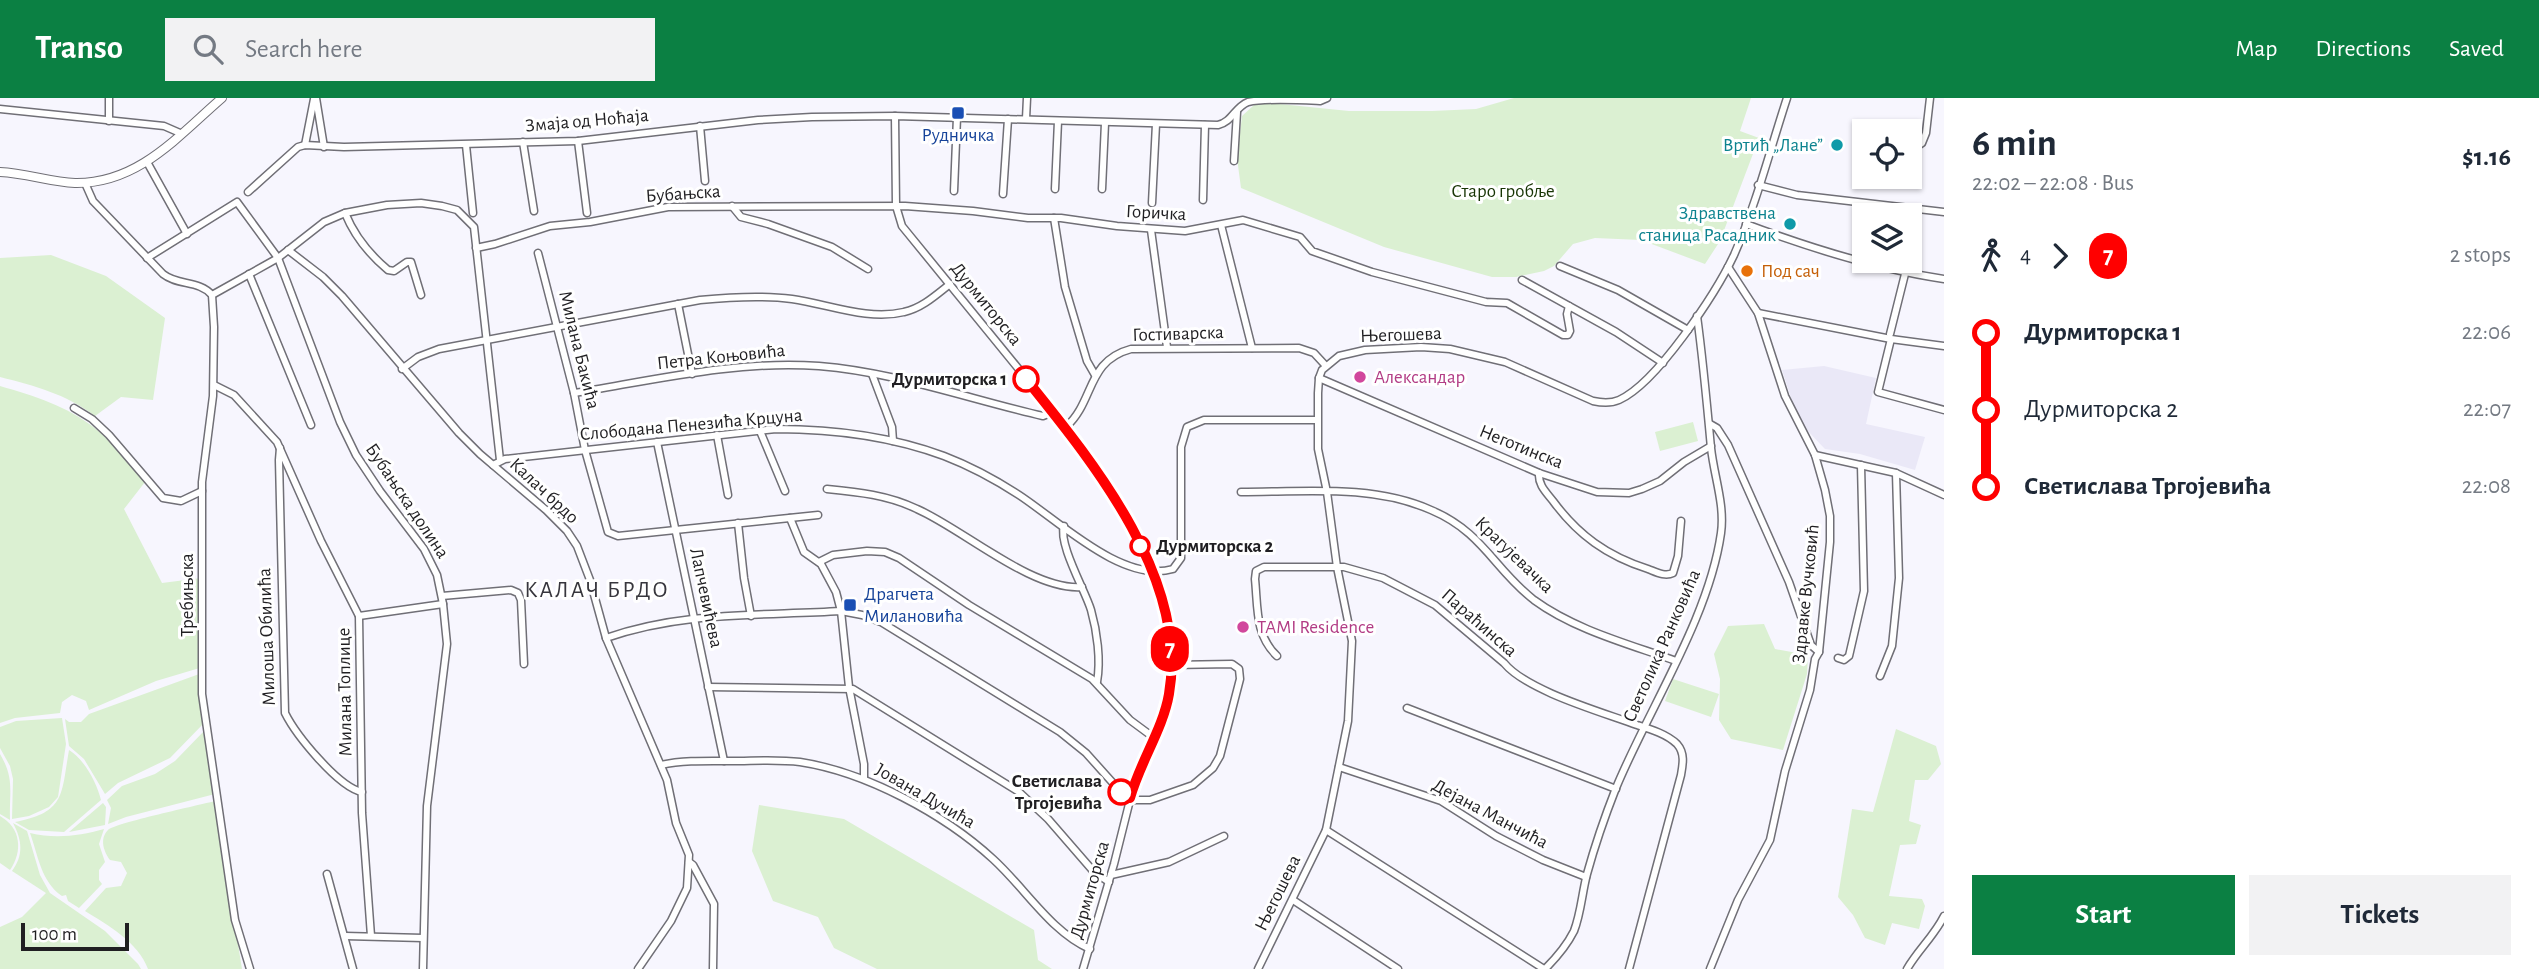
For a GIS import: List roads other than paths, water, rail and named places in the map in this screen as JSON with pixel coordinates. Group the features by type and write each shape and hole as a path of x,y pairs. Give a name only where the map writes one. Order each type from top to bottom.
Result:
{"street":[{"path":"109,98 109,121"},
{"path":"0,172 85,183 123,175 147,162 222,98"},
{"path":"248,192 292,152 305,145 315,98"},
{"path":"315,98 324,147"},
{"path":"1026,120 1027,98"},
{"path":"895,116 1205,125 1225,124 1247,102 1256,100 1320,101 1327,98"},
{"name":"Његошева","path":"1258,969 1326,830 1348,721 1352,641 1318,449 1319,378 1326,366 1339,356 1365,350 1421,347 1450,349 1506,362 1587,399 1608,403 1625,397 1663,363 1688,330 1728,267 1746,224 1787,98"},
{"path":"1922,143 1926,133 1930,98"},
{"path":"0,109 168,127 180,134"},
{"path":"1234,161 1237,110"},
{"name":"Змаја од Ноћаја","path":"305,145 466,145 578,141 812,117 895,116"},
{"name":"Дурмиторска","path":"895,116 896,206 899,218 907,232 1066,427 1104,480 1154,571 1167,620 1171,665 1167,703 1138,772 1083,969"},
{"path":"954,191 957,117"},
{"path":"1003,194 1008,119"},
{"path":"1055,189 1058,121"},
{"path":"1102,189 1105,123"},
{"path":"1152,203 1156,124"},
{"path":"1203,200 1205,125"},
{"path":"700,127 705,181"},
{"path":"578,141 587,213"},
{"path":"523,142 534,211"},
{"path":"466,145 473,214"},
{"path":"147,162 187,234 147,258"},
{"path":"85,183 93,201 169,279 180,284 201,286 212,295 278,258 324,222 345,214 387,205 421,203 457,210 474,227 497,462"},
{"path":"1758,185 1797,195 1944,212"},
{"name":"Бубањска долина","path":"187,234 237,202 278,258 347,437 380,491 432,562 442,600 447,644 427,806 423,969"},
{"path":"732,206 741,218 768,224 832,247 868,269"},
{"name":"Бубањска","path":"476,248 504,242 550,226 590,222 657,208 896,206"},
{"name":"Горичка","path":"896,206 1054,218 1152,230 1194,231 1245,220 1300,237 1312,251 1372,272 1486,302 1503,302 1563,335 1568,335 1570,331 1567,314 1569,306"},
{"path":"345,214 349,225 362,242 388,270 394,271 411,262 421,296"},
{"path":"1054,218 1065,287 1087,361 1096,374"},
{"path":"1746,224 1810,247 1905,274 1944,279"},
{"path":"1222,225 1252,348"},
{"path":"1152,230 1167,347"},
{"name":"Калач брдо","path":"288,250 342,296 464,439 497,462 572,538 587,569 606,638 667,780 676,823 688,850 689,862 683,898 657,944 638,969"},
{"name":"Милана Бакића","path":"538,253 606,528 611,534 618,536 675,531"},
{"path":"1560,266 1618,290 1688,330"},
{"name":"Здравке Вучковић","path":"1710,969 1738,900 1770,840 1785,771 1819,652 1830,527 1825,489 1815,455 1785,396 1758,313 1728,267"},
{"path":"249,274 311,425"},
{"path":"1905,274 1878,392 1944,410"},
{"path":"1522,279 1663,363"},
{"path":"402,369 432,351 678,304 756,296 889,314 920,306 950,284"},
{"name":"Требињска","path":"212,295 214,385 202,491 202,694 235,920 250,969"},
{"path":"678,304 692,374"},
{"path":"1758,313 1944,346"},
{"name":"Светолика Ранковића","path":"1545,969 1572,934 1596,841 1643,727 1706,593 1721,531 1697,316"},
{"name":"Гостиварска","path":"1066,427 1080,412 1096,374 1107,360 1126,350 1167,347 1303,349 1314,353 1326,366"},
{"name":"Петра Коњовића","path":"574,393 692,374 795,365 872,374 1043,416 1053,412"},
{"path":"872,374 892,427 893,441"},
{"name":"Неготинска","path":"1319,378 1539,473 1597,492 1629,493 1660,481 1678,466 1711,446"},
{"name":"Милана Топлице","path":"214,385 234,396 280,448 321,541 359,616 363,831 371,936"},
{"path":"74,408 92,419 109,435 163,498 181,501 202,491"},
{"path":"1154,571 1173,569 1180,560 1181,447 1187,427 1204,420 1317,420"},
{"path":"1710,424 1717,428 1728,445 1789,582 1811,645 1819,652"},
{"path":"760,431 785,491"},
{"name":"Слободана Пенезића Крцуна","path":"497,462 760,431 831,431 893,441 943,456 983,474 1007,487 1106,556 1154,571"},
{"path":"716,435 728,495"},
{"name":"Лапчевићева","path":"657,442 724,761"},
{"name":"Милоша Обилића","path":"280,448 285,713 291,726 321,760 347,786 362,792"},
{"path":"1815,455 1896,473 1944,495"},
{"path":"1838,658 1844,660 1849,656 1864,591 1861,466"},
{"path":"1539,473 1539,480 1545,491 1578,531 1614,556 1642,567 1664,574 1673,573 1678,556 1681,521"},
{"path":"1880,676 1892,646 1899,578 1896,473"},
{"path":"827,489 865,493 899,501 940,520 1002,561 1053,583 1082,587"},
{"name":"Крагујевачка","path":"1241,492 1327,492 1387,496 1433,510 1468,531 1523,591 1547,609 1583,627 1676,661"},
{"path":"675,531 818,515"},
{"path":"790,518 804,552 819,562 833,585 841,611 849,687 864,764 864,778"},
{"path":"738,523 751,616"},
{"path":"1064,526 1064,543 1093,622 1097,682"},
{"path":"819,562 833,555 867,551 885,552 899,558 969,605 1097,682 1130,720 1153,737"},
{"name":"Параћинска","path":"1278,656 1267,646 1260,633 1256,571 1264,567 1337,567 1369,573 1424,597 1504,663 1512,673 1676,743 1682,753 1683,764 1629,969"},
{"path":"359,616 511,590 518,593 521,600 524,664"},
{"path":"606,638 643,626 694,617 841,611 862,615 881,622 1060,732 1086,753 1121,792 1130,798 1145,801 1188,788 1205,777 1220,756 1240,679 1239,669 1232,664 1171,665"},
{"path":"708,687 849,687 1019,792 1048,819 1094,872 1110,878 1169,862 1224,836"},
{"path":"1407,708 1616,789"},
{"name":"Јована Дучића","path":"661,765 724,761 800,762 864,778 942,819 971,840 1017,882 1062,932 1090,949"},
{"name":"Дејана Манчића","path":"1339,767 1441,801 1496,836 1542,860 1586,877"},
{"path":"1326,830 1545,969"},
{"path":"689,862 714,904 713,969"},
{"path":"327,874 353,969"},
{"path":"1293,900 1398,969"},
{"path":"1907,969 1936,932 1944,916"},
{"path":"345,936 423,937"}],"place":[{"name":"Рудничка","path":"958,113"},
{"name":"Вртић „Лане”","path":"1837,145"},
{"name":"Здравствена станица Расадник","path":"1790,224"},
{"name":"Под сач","path":"1747,271"},
{"name":"Александар","path":"1360,377"},
{"name":"Дурмиторска 1","path":"1026,379"},
{"name":"Дурмиторска 2","path":"1140,546"},
{"name":"Драгчета Милановића","path":"850,605"},
{"name":"TAMI Residence","path":"1243,627"},
{"name":"Светислава Тргојевића","path":"1121,792"}],"district":[{"name":"КАЛАЧ БРДО","path":"597,590"}],"park label":[{"name":"Старо гробље","path":"1503,191"}]}
